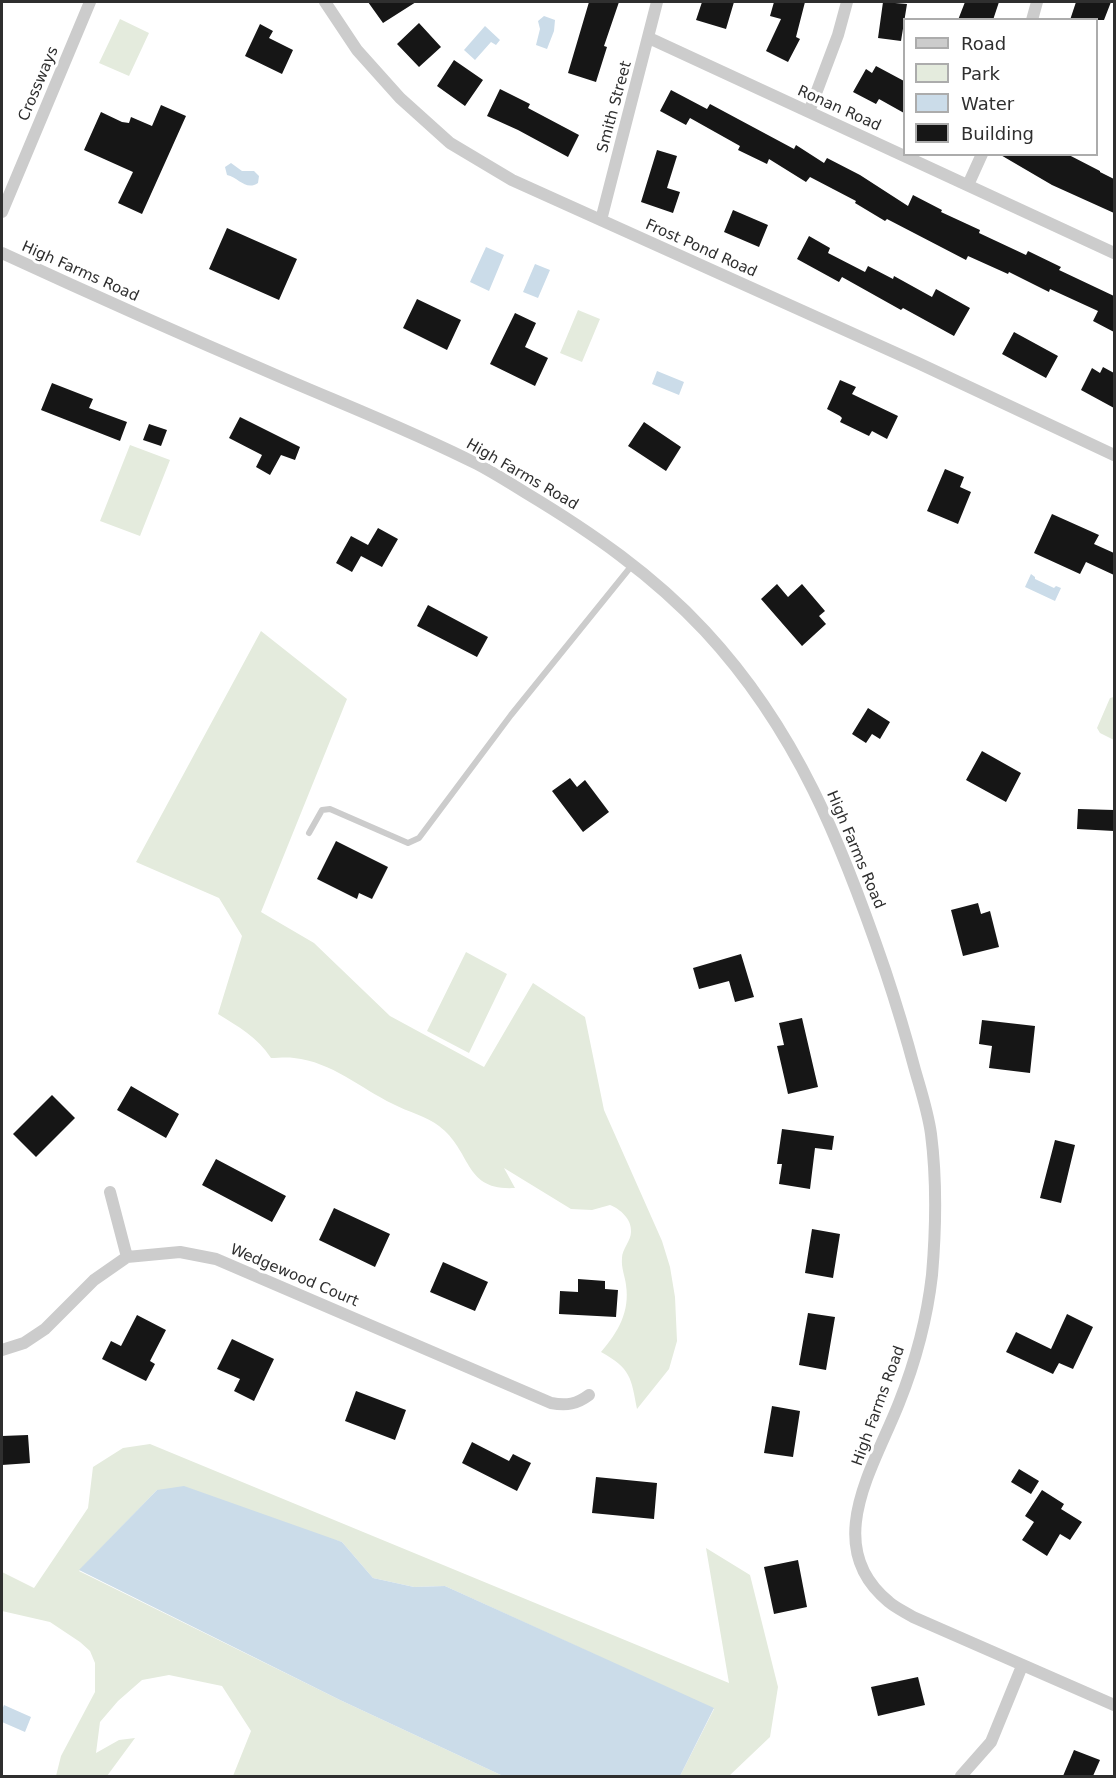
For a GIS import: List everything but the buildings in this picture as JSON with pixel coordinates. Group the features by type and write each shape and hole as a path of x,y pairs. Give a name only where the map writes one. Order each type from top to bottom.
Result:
{"street":[{"name":"Crossways","path":"2,212 90,2"},
{"name":"Frost Pond Road","path":"325,2 357,50 393,90 450,143 512,180 1114,455"},
{"name":"Smith Street","path":"601,220 657,2"},
{"path":"809,112 838,35 847,2"},
{"path":"1033,18 1037,2"},
{"name":"Ronan Road","path":"649,38 903,155"},
{"name":"Ronan Road","path":"905,156 1114,253"},
{"path":"968,185 981,156"},
{"name":"High Farms Road","path":"2,253 172,331 418,436 480,466 568,518 633,564 667,592 706,632 749,682 773,717 798,761 833,830 901,1017 931,1133 936,1184 935,1239 930,1288 922,1330 902,1397 858,1504 854,1529 861,1566 869,1581 888,1601 913,1617 1114,1705"},
{"path":"110,1192 127,1257"},
{"name":"Wedgewood Court","path":"2,1350 24,1343 45,1329 94,1280 127,1257 180,1252 216,1259 541,1399 562,1405 581,1401 589,1395"},
{"path":"961,1776 991,1742 1022,1666"}],"lane":[{"path":"309,833 322,810 330,808 408,843 419,838 511,715 633,564"}],"green space":[{"path":"120,19 149,33 129,76 99,63"},
{"path":"578,310 600,319 582,362 560,353"},
{"path":"130,445 170,460 140,536 100,521"},
{"path":"261,631 347,699 261,912 314,943 390,1016 484,1067 533,983 585,1017 604,1110 662,1241 670,1267 675,1297 677,1341 669,1369 637,1409 628,1375 624,1369 601,1352 613,1337 626,1304 622,1258 630,1239 631,1227 625,1215 610,1205 592,1210 571,1209 504,1168 515,1188 498,1187 486,1183 470,1168 450,1136 434,1123 381,1098 345,1076 321,1065 294,1058 271,1058 254,1038 218,1014 242,936 219,898 136,862"},
{"path":"1114,697 1114,740 1100,733 1097,728 1110,698"},
{"path":"466,952 507,974 469,1053 427,1031"},
{"path":"150,1444 729,1683 706,1548 750,1575 778,1687 770,1737 729,1776 680,1776 714,1709 445,1586 414,1587 373,1578 342,1542 157,1490 79,1571 340,1700 503,1776 233,1776 251,1731 222,1686 169,1675 142,1680 118,1701 100,1722 96,1753 119,1740 135,1738 107,1776 56,1776 61,1756 95,1692 95,1663 90,1651 50,1622 2,1611 2,1572 34,1588 88,1508 93,1467 123,1448"}],"water":[{"path":"544,16 555,20 554,31 547,49 536,45 540,29 538,21"},
{"path":"485,26 500,40 496,45 491,42 475,60 464,50"},
{"path":"231,163 242,171 254,171 259,176 258,183 246,185 227,175 225,167"},
{"path":"486,247 504,255 489,291 470,282"},
{"path":"535,264 550,270 538,298 523,292"},
{"path":"657,371 684,382 679,395 652,384"},
{"path":"1031,574 1035,579 1054,588 1056,586 1061,588 1055,601 1025,587"},
{"path":"184,1486 342,1542 373,1578 414,1587 445,1586 714,1708 680,1776 503,1776 340,1700 79,1570 157,1490"},
{"path":"4,1705 31,1717 25,1732 2,1722"}]}
